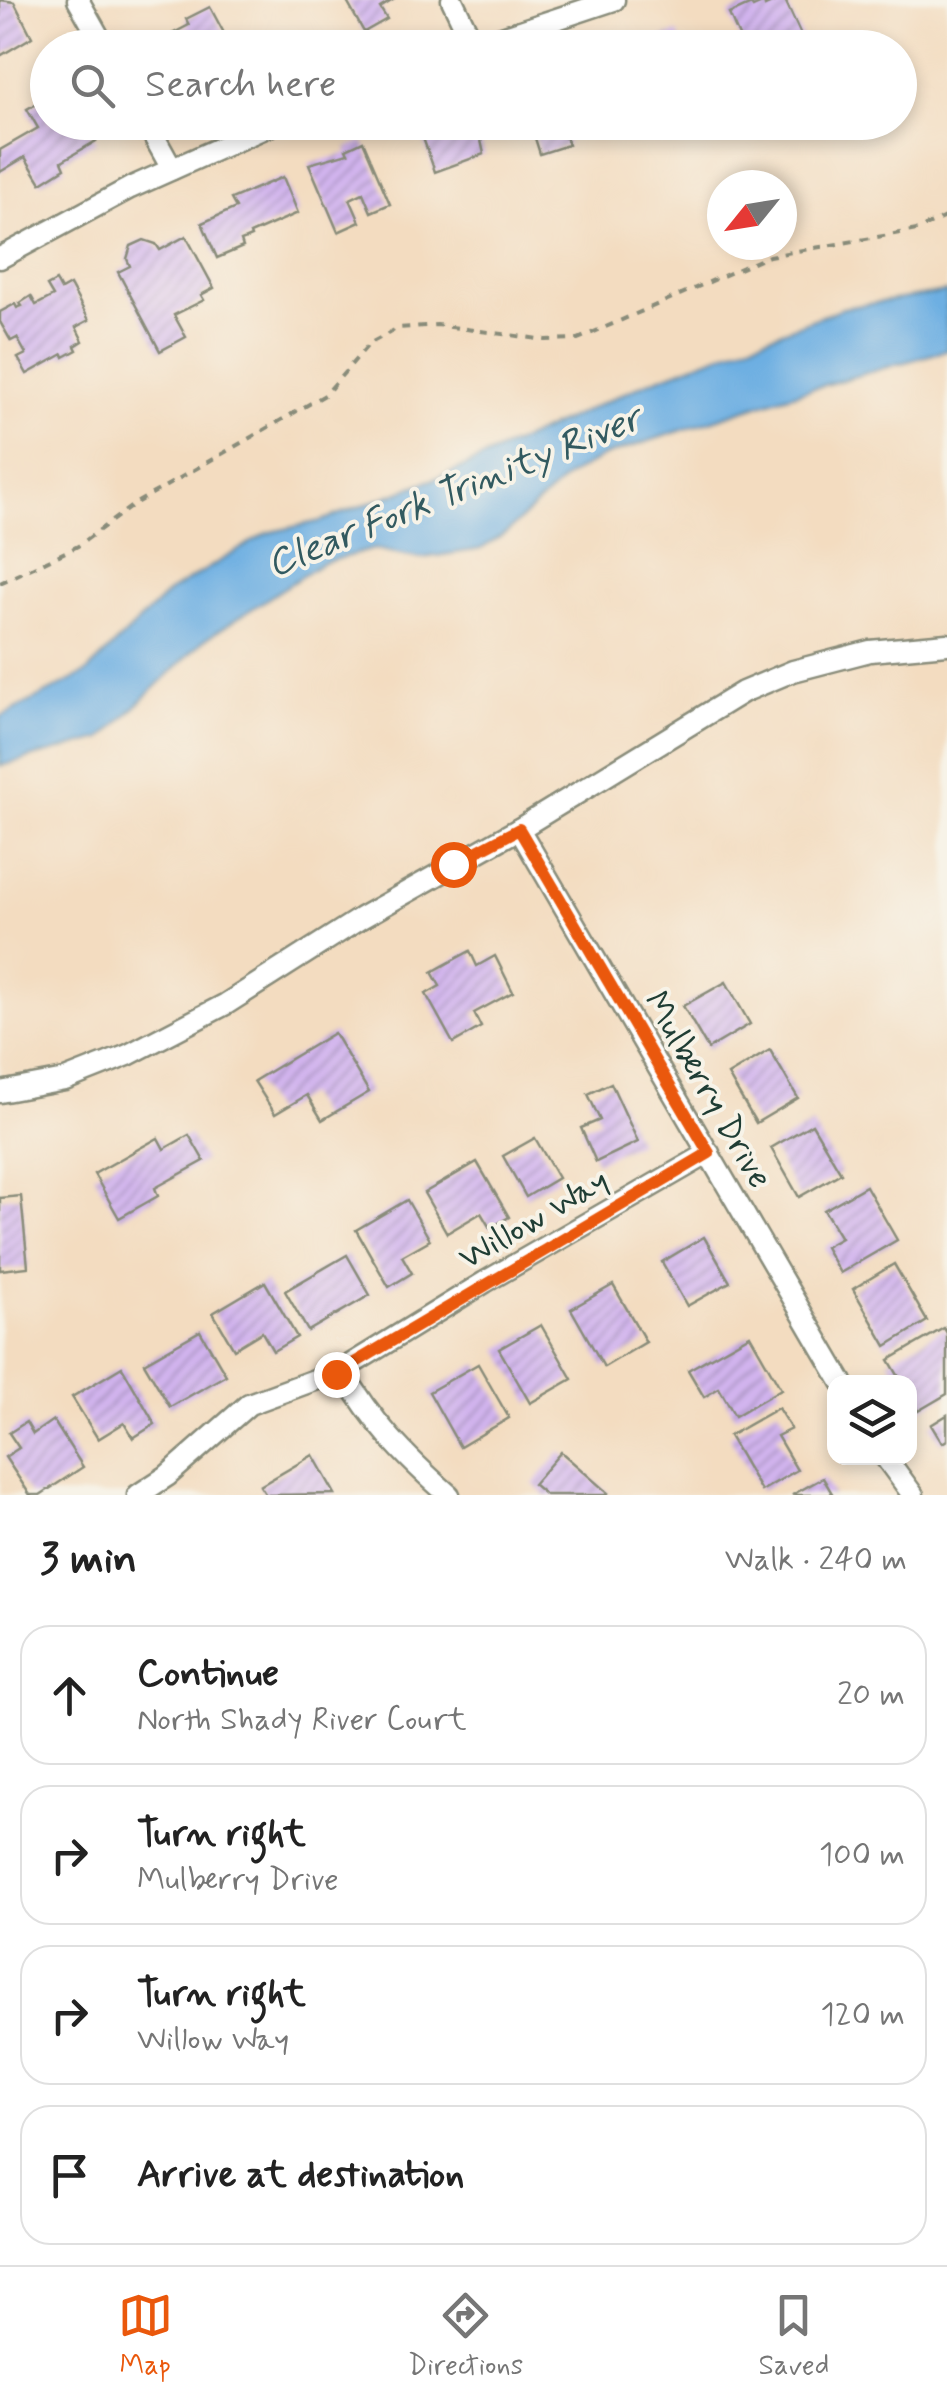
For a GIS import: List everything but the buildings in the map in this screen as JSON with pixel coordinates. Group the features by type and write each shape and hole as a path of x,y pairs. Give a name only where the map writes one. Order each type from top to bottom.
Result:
{"street":[{"path":"78,0 94,30"},
{"path":"452,0 464,30"},
{"path":"523,30 614,0"},
{"path":"156,140 172,169"},
{"path":"0,258 130,188 237,140"},
{"path":"0,1092 65,1080 128,1055 226,1004 362,918 519,829 743,692 793,671 870,650 947,644"},
{"name":"Mulberry Drive","path":"519,829 838,1375"},
{"name":"Willow Way","path":"138,1495 166,1476 249,1404 342,1370 709,1153"},
{"path":"342,1370 367,1414 399,1451 449,1495"},
{"path":"891,1465 913,1495"}],"path":[{"path":"0,583 78,546 136,503 325,395 369,344 398,328 437,325 546,340 578,339 769,256 917,230 947,216"}],"water":[{"name":"Clear Fork Trinity River","path":"947,292 947,350 782,397 604,456 568,476 507,532 481,549 422,558 374,549 322,563 204,640 102,739 0,766 0,717 86,673 169,592 267,533 321,521 453,472 648,382 843,308"}],"route":[{"path":"336,1374 485,1282 709,1153 519,829 453,864"}]}
